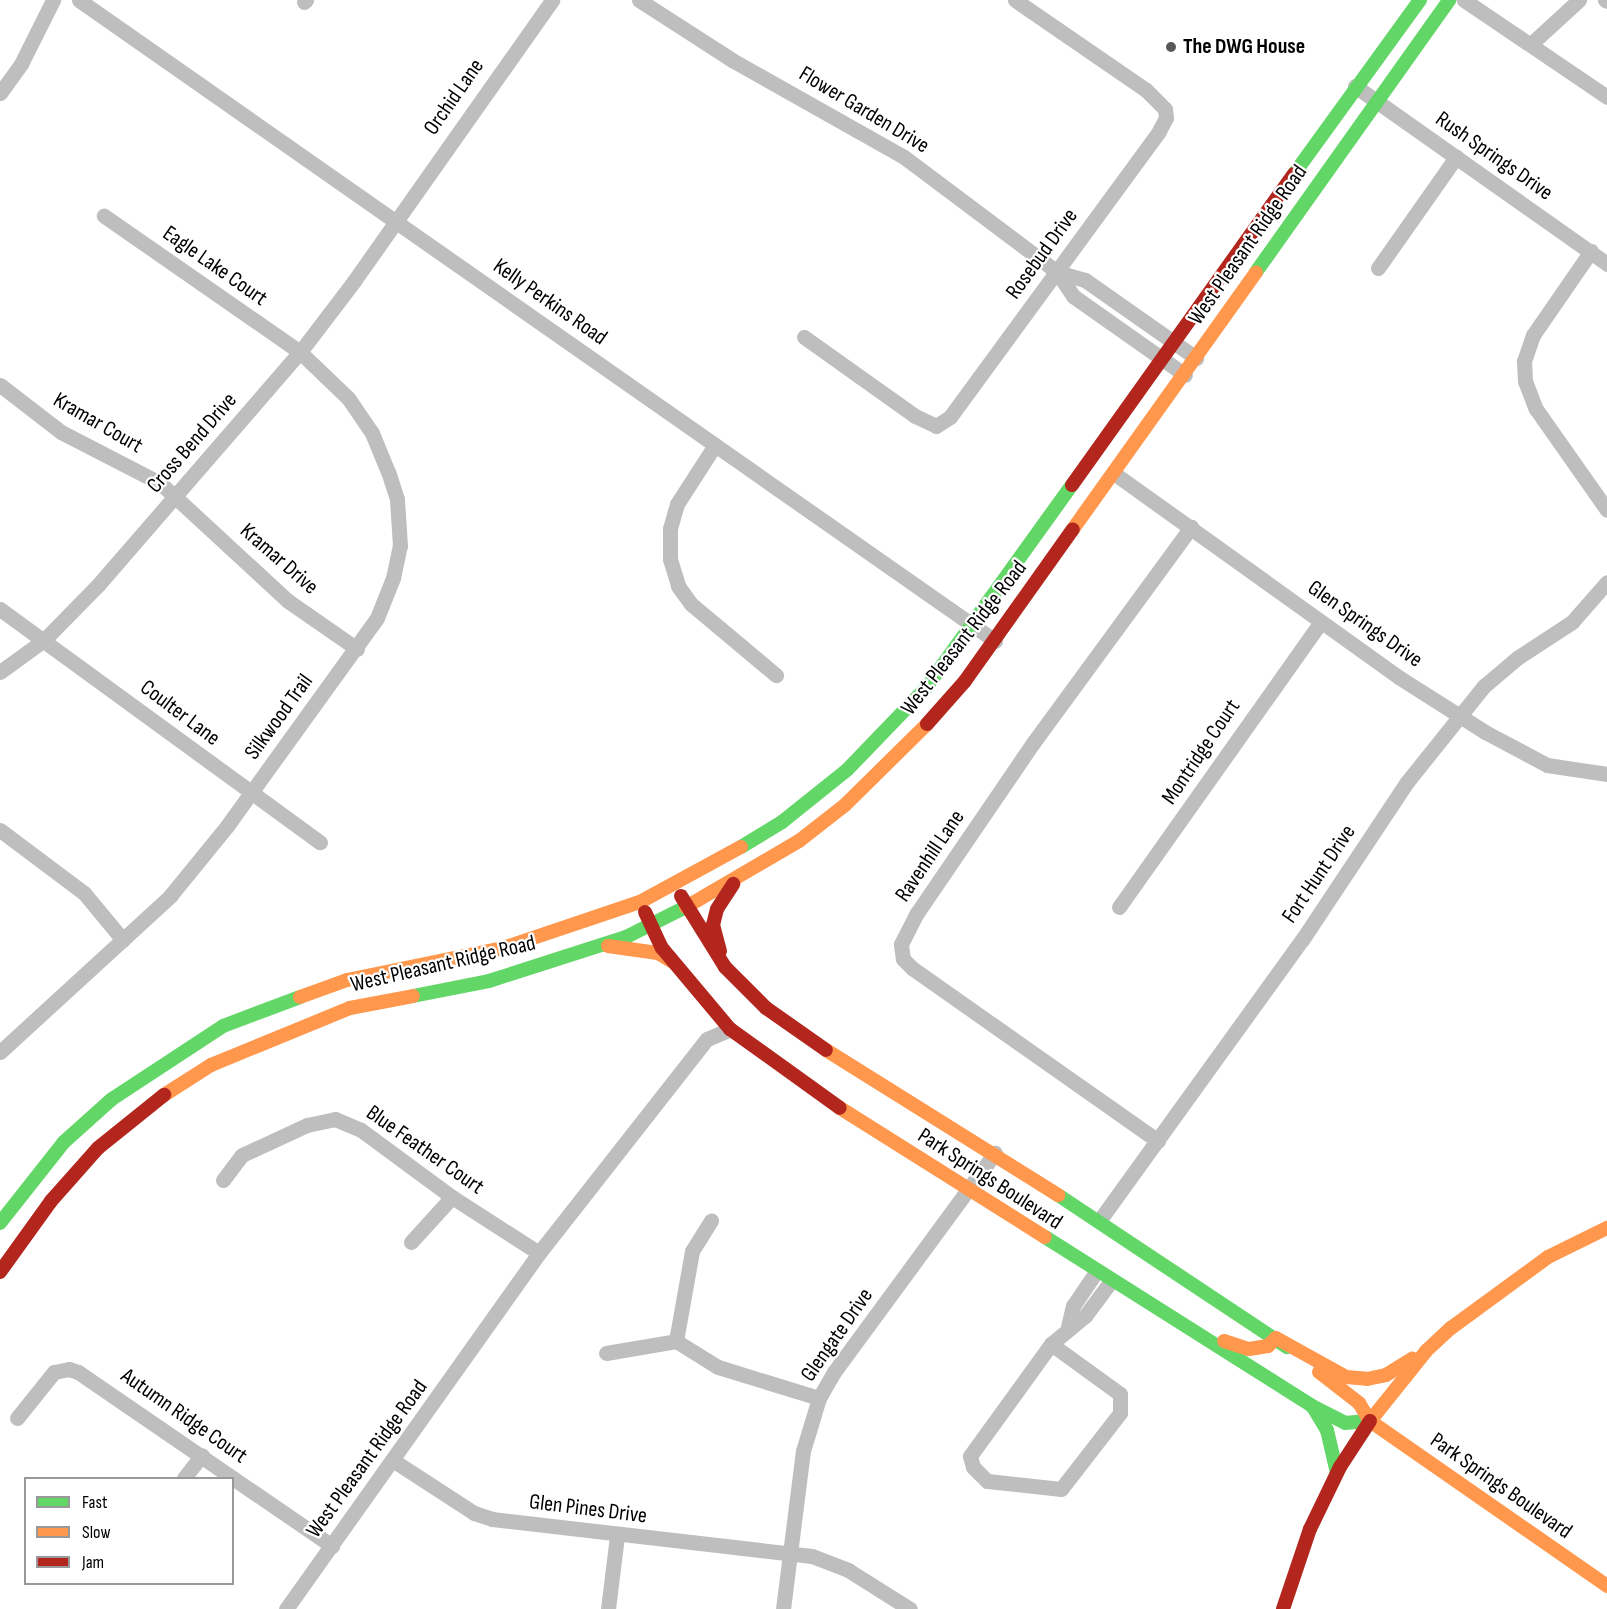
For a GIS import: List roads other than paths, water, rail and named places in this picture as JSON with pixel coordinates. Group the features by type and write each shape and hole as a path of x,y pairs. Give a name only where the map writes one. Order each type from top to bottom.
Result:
{"main road":[{"name":"West Pleasant Ridge Road","path":"0,1223 64,1142 112,1099 223,1026 347,980 503,948 640,902 675,885 782,822 847,770 926,688 974,627 1161,358 1355,86 1420,0"},
{"name":"West Pleasant Ridge Road","path":"0,1272 51,1201 98,1149 153,1102 211,1065 350,1008 489,981 602,945 688,907 737,879 799,841 852,798 907,746 995,641 1449,0"},
{"path":"729,971 713,925 717,909 737,879"},
{"name":"Park Springs Boulevard","path":"675,885 729,971 766,1008 814,1042 995,1153 1276,1338 1359,1403 1370,1421 1607,1586"},
{"name":"Park Springs Boulevard","path":"640,902 650,925 673,962 730,1029 801,1083 1096,1272 1312,1406 1345,1423 1370,1421"},
{"path":"602,945 640,949 673,962"},
{"path":"1182,1324 1249,1349 1268,1346 1276,1338 1346,1377 1367,1379 1386,1375 1426,1351 1509,1282 1548,1257 1607,1228"},
{"path":"1283,1609 1310,1529 1337,1473 1370,1421 1426,1351"},
{"path":"1312,1406 1327,1430 1337,1473"}],"street":[{"path":"0,93 21,64 53,0"},
{"name":"Kelly Perkins Road","path":"79,0 995,641"},
{"name":"Orchid Lane","path":"396,222 552,0"},
{"name":"Flower Garden Drive","path":"639,0 732,60 904,157 1057,272 1074,296 1185,375"},
{"name":"Rosebud Drive","path":"804,337 915,416 936,426 944,422 1159,131 1166,118 1166,109 1146,90 1015,0"},
{"path":"1464,0 1496,25 1512,30 1607,97"},
{"path":"1532,43 1579,0"},
{"name":"Rush Springs Drive","path":"1355,86 1607,264"},
{"path":"1378,268 1456,156"},
{"name":"Eagle Lake Court","path":"104,216 300,352"},
{"name":"Cross Bend Drive","path":"0,672 44,639 176,496 300,352 396,222"},
{"path":"1591,251 1533,335 1524,361 1525,381 1536,409 1607,510"},
{"name":"Flower Garden Drive","path":"1057,272 1085,280 1196,358"},
{"name":"Silkwood Trail","path":"0,1052 170,896 251,795 357,649 383,606 398,560 397,500 372,433 348,398 300,352"},
{"name":"Kramar Court","path":"0,385 61,432 160,483 176,496"},
{"path":"715,445 676,504 670,528 670,559 678,586 691,604 776,675"},
{"name":"Glen Springs Drive","path":"1115,474 1400,678 1528,758 1547,765 1607,774"},
{"name":"Kramar Drive","path":"176,496 288,601 357,649"},
{"name":"Ravenhill Lane","path":"1158,1141 912,968 903,959 901,944 917,913 1033,743 1191,527"},
{"name":"Fort Hunt Drive","path":"1099,1221 1302,940 1407,782 1484,686 1517,658 1572,622 1607,582"},
{"name":"Coulter Lane","path":"0,609 44,639 251,795 320,843"},
{"name":"Montridge Court","path":"1119,907 1321,622"},
{"path":"0,830 84,893 123,940"},
{"name":"West Pleasant Ridge Road","path":"286,1609 394,1461 539,1253 630,1134 707,1040 730,1029"},
{"name":"Blue Feather Court","path":"224,1180 242,1155 307,1125 335,1119 361,1130 452,1197 539,1253"},
{"name":"Glengate Drive","path":"783,1609 793,1553 803,1451 819,1398 834,1372 995,1153"},
{"path":"411,1242 452,1197"},
{"path":"676,1341 692,1251 711,1221"},
{"path":"1068,1327 1073,1306 1096,1272"},
{"path":"1051,1344 1120,1394 1120,1413 1067,1485 1053,1491 987,1481 973,1467 970,1456 1051,1344 1068,1327 1085,1316 1111,1281"},
{"path":"606,1353 676,1341 718,1367 819,1398"},
{"name":"Autumn Ridge Court","path":"17,1418 48,1377 69,1369 113,1393 233,1477"},
{"path":"186,1477 202,1455"},
{"name":"Glen Pines Drive","path":"394,1461 474,1513 492,1519 617,1536 793,1553 848,1570 910,1609"},
{"name":"Autumn Ridge Court","path":"234,1477 332,1546"},
{"path":"608,1609 617,1536"}],"place":[{"name":"The DWG House","path":"1171,47"}]}
